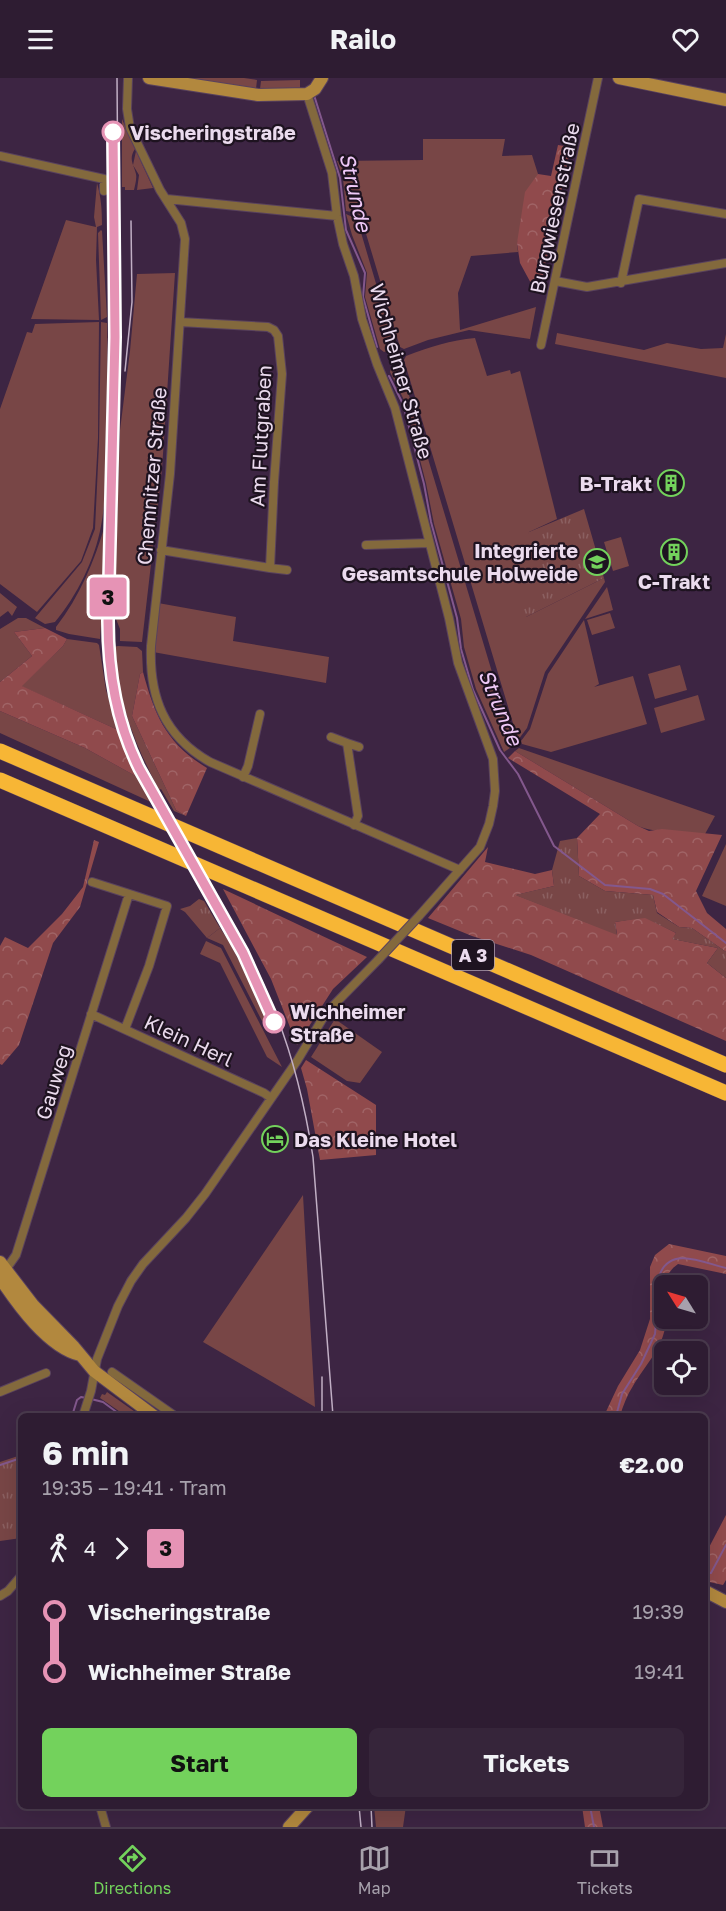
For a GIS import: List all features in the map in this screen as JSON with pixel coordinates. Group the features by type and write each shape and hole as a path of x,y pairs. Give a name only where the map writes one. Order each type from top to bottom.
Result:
{"highway":[{"name":"A 3","path":"0,751 726,1065"},
{"name":"A 3","path":"0,780 726,1093"}],"street":[{"name":"Chemnitzer Straße","path":"128,78 128,121 140,148 181,223"},
{"path":"149,78 245,94 311,92 322,78"},
{"name":"Burgwiesenstraße","path":"541,345 598,78"},
{"path":"619,78 726,100"},
{"name":"Wichheimer Straße","path":"84,1413 94,1371 107,1332 131,1281 143,1264 205,1194 272,1098 326,1013 419,916 480,847 493,806 495,791 493,759 458,663 449,618 395,408 369,342 357,298 354,276 343,244 332,173 311,92"},
{"path":"0,156 104,179 104,191"},
{"path":"166,198 186,202 337,216"},
{"path":"621,282 639,199 726,214"},
{"name":"Chemnitzer Straße","path":"186,202 181,210 185,239 170,474 152,628 150,668 158,705 169,726 186,746 210,762 460,870"},
{"path":"555,281 587,287 726,263"},
{"name":"Am Flutgraben","path":"180,322 268,327 278,336 282,374 270,568"},
{"path":"366,545 429,543"},
{"path":"161,550 287,570"},
{"path":"243,777 248,766 260,714"},
{"path":"331,737 358,747"},
{"path":"347,743 358,816 354,825"},
{"path":"92,882 167,906 149,966 125,1029"},
{"name":"Gauweg","path":"2,1271 16,1255 129,894"},
{"name":"Klein Herl","path":"91,1014 272,1098"},
{"path":"2,1271 94,1371 144,1402 168,1413"},
{"path":"112,1372 144,1402 152,1413"},
{"path":"1,1389 46,1373"},
{"path":"0,1596 18,1579"},
{"path":"708,1593 726,1602"},
{"path":"101,1809 106,1827"},
{"path":"289,1827 305,1809"}],"green space":[{"path":"191,78 244,78 257,80 256,89"},
{"path":"300,80 300,88 260,89 261,81"},
{"path":"122,119 135,149 132,159 136,176 134,190 125,190 125,187 122,187"},
{"path":"423,139 505,139 502,156 532,155 538,174 537,188 517,243 518,252 471,256 458,293 460,330 536,307 530,339 469,330 428,340 404,349 400,347 361,217 357,213 346,211 343,178 337,161 423,160"},
{"path":"558,145 571,147 540,289 533,287 520,263 517,243 525,192 538,174 551,176"},
{"path":"136,151 153,188 137,190 139,175 133,165"},
{"path":"97,183 102,219 102,225 97,227 96,260 99,320 31,319 66,220 96,227 94,217"},
{"path":"346,214 357,219 395,348 384,352 380,349 365,297 367,273"},
{"path":"101,230 107,317 101,320 98,233"},
{"path":"175,273 162,469 142,642 120,641 120,629 114,614 120,430 137,274"},
{"path":"99,322 98,438 93,528 81,561 37,612 0,584 0,409 27,332 32,333 35,324"},
{"path":"101,322 107,323 107,351 105,492 101,526 90,564 78,589 55,622 45,624 35,618 82,562 95,529"},
{"path":"557,333 644,350 667,343 701,349 723,348 726,334 726,378 555,344"},
{"path":"475,338 487,376 510,370 511,374 520,371 557,519 529,532 526,617 604,578 605,582 545,672 527,728 518,740 404,360 406,356 432,347"},
{"path":"399,362 513,742 513,746 504,752 476,689 464,647 461,619 434,524 405,402 390,372 392,365"},
{"path":"584,509 604,578 526,617 511,577 529,532"},
{"path":"105,525 108,525 100,639 56,630 85,578"},
{"path":"621,537 629,566 613,571 604,542"},
{"path":"607,587 613,610 585,619"},
{"path":"0,593 17,607 12,616 8,611 0,617"},
{"path":"158,603 236,617 233,641 329,657 326,683 153,652"},
{"path":"610,613 615,628 592,635 587,620"},
{"path":"18,618 26,618 45,628 14,632 32,656 0,682 0,629"},
{"path":"584,620 599,684 594,687 633,676 647,724 551,752 522,744 521,741 530,729 548,674"},
{"path":"45,628 67,639 63,646 22,686 118,730 141,779 85,748 0,711 0,682 32,656 14,632"},
{"path":"67,639 99,645 106,690 118,730 21,686 63,646"},
{"path":"114,647 137,647 142,651 143,672 140,674 132,716 176,810 186,816 174,811 161,789 159,790 135,738 119,686"},
{"path":"680,665 687,690 655,699 648,674"},
{"path":"143,672 152,702 164,727 181,749 207,768 186,816 176,810 132,716 140,674"},
{"path":"698,695 705,720 661,733 654,708"},
{"path":"0,711 85,748 141,779 153,803 0,733"},
{"path":"519,748 715,816 705,834 661,831 638,826 515,751"},
{"path":"515,751 649,831 662,829 722,835 696,891 707,913 726,929 726,952 692,928 679,927 657,912 653,895 605,891 579,876 577,838 600,814 508,758"},
{"path":"577,838 579,876 605,891 653,895 657,913 679,927 692,928 726,952 726,978 707,963 718,948 672,939 676,933 645,918 615,922 617,935 515,895 554,886 552,870 560,841"},
{"path":"94,840 99,842 80,907 53,943 19,1045 2,1065 0,1064 0,946 5,937 28,948 62,914 83,887"},
{"path":"726,844 726,906 702,896"},
{"path":"488,847 485,862 535,874 552,870 554,886 516,895 617,934 615,922 645,917 676,933 673,939 718,948 707,963 726,978 726,1041 531,955 472,936 428,918"},
{"path":"223,889 367,957 333,989 297,1045 271,979"},
{"path":"199,899 204,901 220,928 207,938 180,909 190,906"},
{"path":"220,928 230,943 268,1019 262,1021 223,945 207,938"},
{"path":"206,941 221,948 282,1067 267,1057 220,963 200,954"},
{"path":"335,1019 382,1052 360,1083 347,1081 311,1057"},
{"path":"306,1060 376,1105 376,1155 320,1160 301,1068"},
{"path":"303,1195 315,1407 203,1342"},
{"path":"669,1244 726,1256 726,1274 678,1264 668,1275 654,1275 654,1329 665,1329 663,1336 661,1341 654,1341 654,1354 631,1389 621,1413 605,1413 618,1386 640,1350 650,1319 650,1267 655,1255"},
{"path":"107,1392 137,1413 122,1413 100,1398 102,1394 105,1395"},
{"path":"18,1456 18,1538 0,1541 0,1462"},
{"path":"726,1515 726,1580 723,1585 708,1582 708,1549"},
{"path":"374,1809 406,1809 403,1827 376,1827"},
{"path":"582,1809 600,1809 603,1827 585,1827"}],"waterway":[{"name":"Strunde","path":"314,95 340,178 346,230 365,273 363,297 377,347"},
{"name":"Strunde","path":"389,376 403,404 457,618 461,649 473,690 500,750 518,774 554,846 605,885 650,889 663,894 726,943"},
{"path":"617,1413 622,1394 641,1364 655,1334 660,1274 665,1265 680,1258 698,1260 726,1268"},
{"path":"73,1413 77,1400 81,1397 86,1398"},
{"path":"91,1399 103,1402 118,1413"},
{"path":"0,1465 18,1459"},
{"name":"Strunde","path":"708,1573 711,1573 726,1545"},
{"name":"Strunde","path":"591,1809 594,1827"}],"tram line":[{"path":"117,78 119,337 112,643 115,680 123,716 143,768 247,950 273,1007 292,1062 313,1157 333,1413"},
{"name":"3","path":"113,132 115,337 108,621 108,654 112,686 125,737 134,758 148,787 243,953 274,1022"},
{"path":"125,371 132,302 131,221"},
{"path":"322,1377 322,1413"},
{"path":"359,1809 361,1827"},
{"path":"371,1809 372,1827"}],"place":[{"name":"Vischeringstraße","path":"113,132"},
{"name":"B-Trakt","path":"671,483"},
{"name":"C-Trakt","path":"674,552"},
{"name":"Integrierte Gesamtschule Holweide","path":"597,562"},
{"name":"Wichheimer Straße","path":"274,1022"},
{"name":"Das Kleine Hotel","path":"275,1139"}]}
